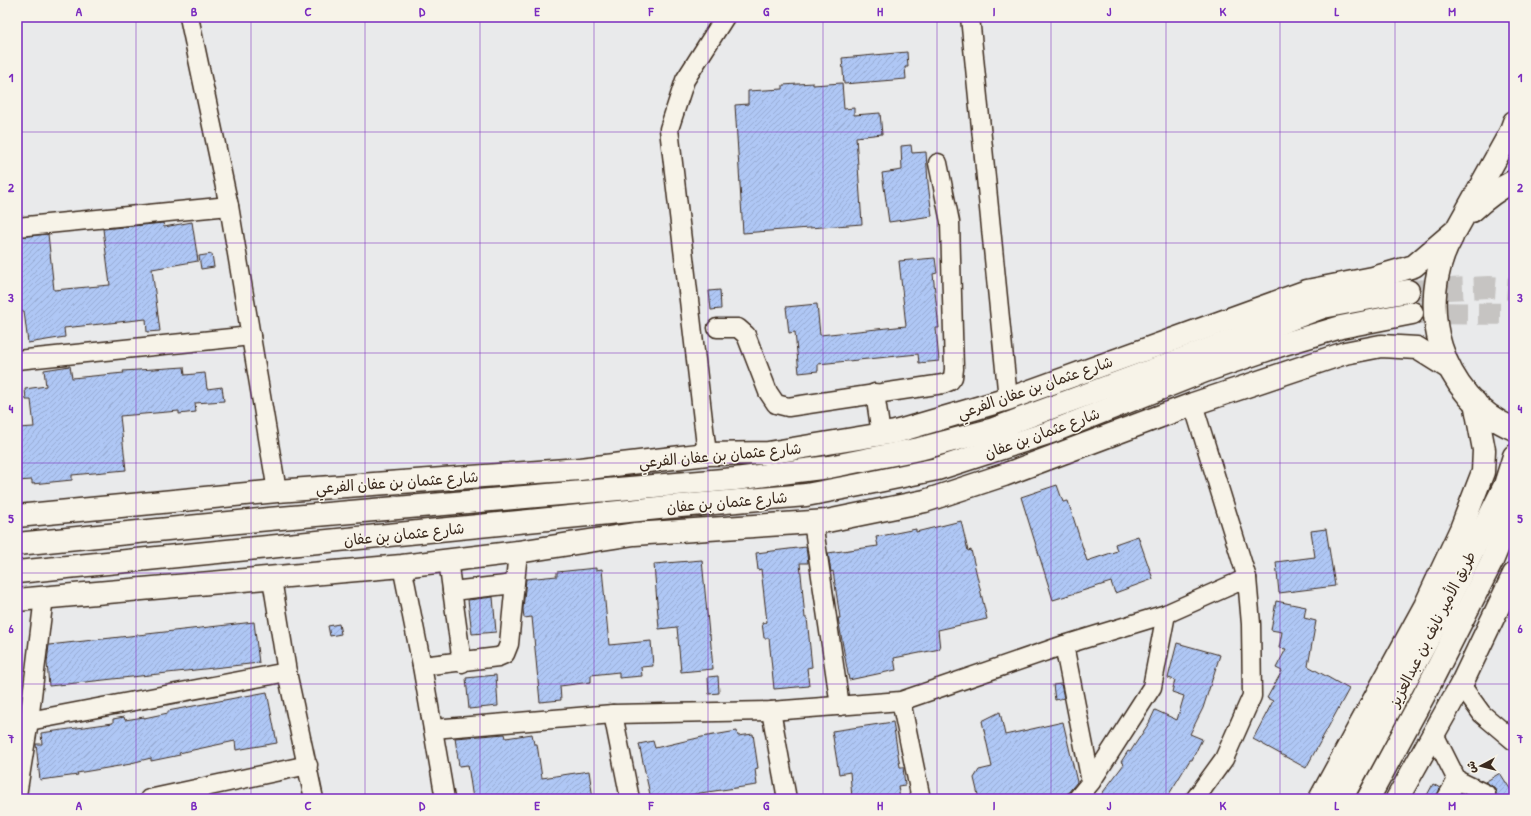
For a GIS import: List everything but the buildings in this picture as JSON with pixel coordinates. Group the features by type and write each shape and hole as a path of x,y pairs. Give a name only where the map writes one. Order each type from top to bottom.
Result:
{"main road":[{"path":"1513,123 1442,259 1435,290 1434,306 1438,338 1449,368 1475,402 1498,420 1514,428"},
{"path":"1456,230 1485,198 1503,186 1514,181"},
{"name":"شارع عثمان بن عفان الفرعي","path":"17,516 277,491 580,469 707,454 768,453 895,432 1008,400 1306,291 1373,278 1414,266 1456,230"},
{"name":"شارع عثمان بن عفان","path":"17,544 269,519 735,479 829,468 919,449 991,430 1323,307 1408,291"},
{"name":"شارع عثمان بن عفان","path":"17,572 668,507 806,495 844,488 937,469 1051,432 1205,371 1284,344 1341,327 1412,313"},
{"path":"17,600 272,579 402,566 518,552 634,534 813,522 925,502 1004,475 1192,404 1345,353 1381,346 1417,348 1449,368"},
{"path":"1320,799 1425,606 1464,522 1483,472 1484,450 1475,402"},
{"name":"طريق الأمير نايف بن عبدالعزيز","path":"1341,799 1440,617 1505,485 1514,456"},
{"name":"طريق الأمير نايف بن عبدالعزيز","path":"1368,799 1492,561 1514,508"},
{"path":"64,512 393,509"},
{"path":"1397,799 1461,684 1514,574"},
{"path":"17,585 223,583"}],"street":[{"path":"189,17 229,206 277,491"},
{"path":"707,454 669,129 685,80 726,17"},
{"path":"970,17 1008,400"},
{"path":"717,328 738,328 746,335 768,392 776,404 788,407 936,385 950,381 953,378 954,369 950,222 938,162"},
{"path":"17,227 229,206"},
{"path":"17,360 251,336"},
{"path":"875,393 881,434"},
{"path":"1192,404 1247,578 1251,624 1252,696 1224,759 1196,799"},
{"path":"813,522 840,706"},
{"path":"422,666 462,663 498,657 505,654 509,644 518,552"},
{"path":"448,560 462,663"},
{"path":"402,566 422,666 445,799"},
{"path":"433,729 613,714 771,711 901,701 1064,645 1166,614 1247,578"},
{"path":"272,579 287,672 308,765 314,799"},
{"path":"452,591 514,584"},
{"path":"17,795 29,721 44,597"},
{"path":"1077,799 1091,782 1152,687 1166,614"},
{"path":"1064,645 1091,782"},
{"path":"29,721 287,672"},
{"path":"1461,684 1482,714 1514,741"},
{"path":"901,701 921,799"},
{"path":"771,711 787,799"},
{"path":"613,714 630,799"},
{"path":"1433,732 1457,780 1486,794 1484,799"},
{"path":"156,798 308,765"},
{"path":"1446,799 1457,780"}],"tunnel":[{"path":"1408,291 1489,287 1514,289"},
{"path":"1412,313 1514,314"}]}
